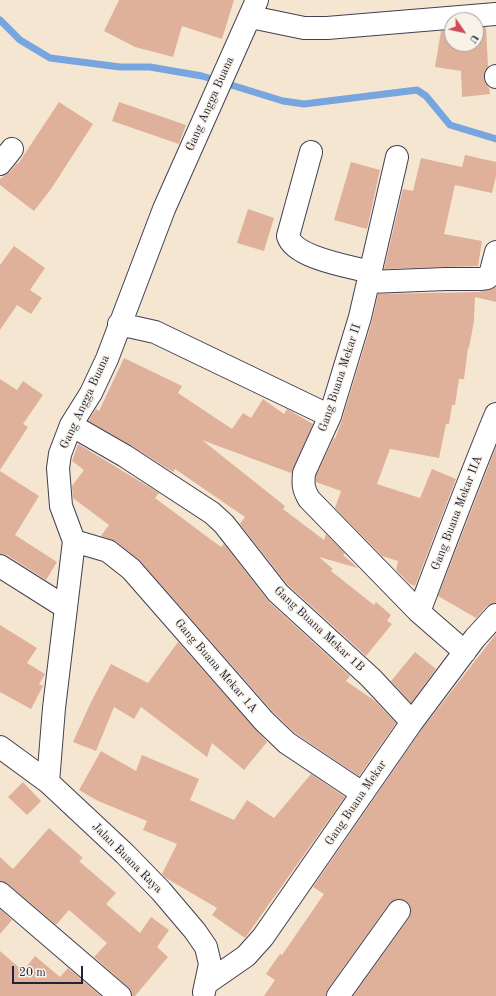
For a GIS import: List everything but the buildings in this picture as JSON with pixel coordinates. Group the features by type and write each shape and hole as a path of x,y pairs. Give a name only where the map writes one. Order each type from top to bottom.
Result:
{"street":[{"path":"254,8 304,28 327,28 496,14"},
{"name":"Gang Angga Buana","path":"48,782 65,608 74,542 61,506 58,468 60,454 71,425 91,392 106,359 164,209 228,62 254,8"},
{"path":"311,152 288,236 290,242 296,248 308,255 370,277 480,279 488,278 493,273 496,252"},
{"name":"Gang Buana Mekar II","path":"397,157 370,277 330,416 304,473 303,483 304,490 309,499 419,612 466,652"},
{"path":"119,324 155,332 330,416"},
{"name":"Gang Buana Mekar IIA","path":"419,612 452,530 470,475 496,414"},
{"name":"Gang Buana Mekar 1B","path":"71,425 125,456 212,514 224,524 278,593 371,678 412,722"},
{"name":"Gang Buana Mekar 1A","path":"74,542 108,551 131,569 270,726 287,743 362,793"},
{"path":"0,566 65,608"},
{"name":"Gang Buana Mekar","path":"205,989 246,956 263,937 412,722 484,626 496,615"},
{"name":"Jalan Buana Raya","path":"0,747 48,782 130,859 161,891 195,931 206,947 210,964 205,989"},
{"path":"0,893 120,996"},
{"path":"338,996 399,912"}],"waterway":[{"path":"0,20 20,40 50,58 120,67 150,67 202,76 283,101 304,104 417,90 426,96 450,125 496,139"}]}
